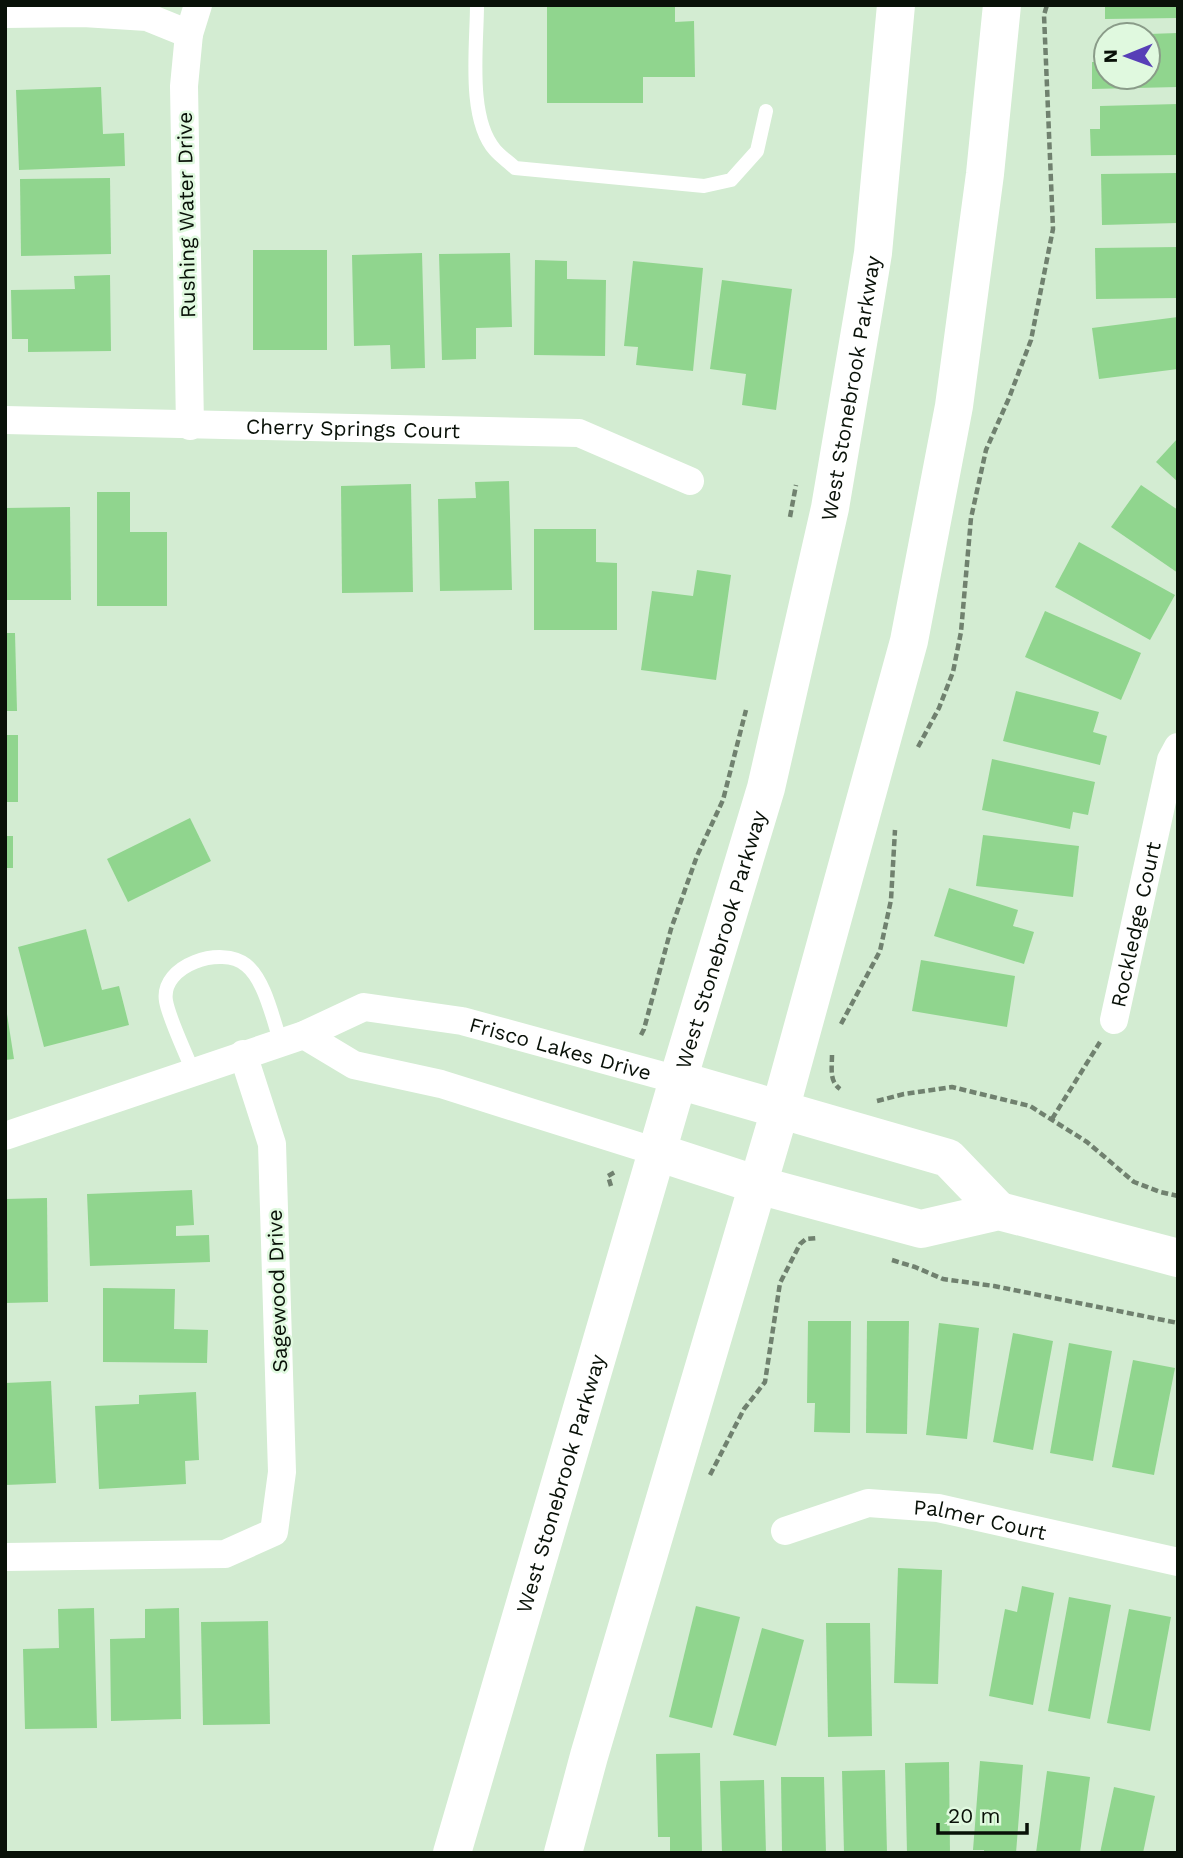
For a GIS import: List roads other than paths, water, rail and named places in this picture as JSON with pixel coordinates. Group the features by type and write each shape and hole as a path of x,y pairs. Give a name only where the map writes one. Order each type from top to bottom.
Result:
{"street":[{"name":"Rushing Water Drive","path":"190,426 184,86 189,34 198,5"},
{"name":"West Stonebrook Parkway","path":"452,1853 766,788 830,508 873,253 896,5"},
{"path":"563,1853 589,1756 780,1110 909,641 954,407 985,174 1002,5"},
{"path":"5,14 83,13 146,18 189,34"},
{"name":"Cherry Springs Court","path":"5,420 579,433 690,481"},
{"name":"Rockledge Court","path":"1114,1020 1171,761 1178,747"},
{"name":"Frisco Lakes Drive","path":"5,1136 293,1039 364,1007 462,1021 948,1158 999,1211"},
{"path":"293,1039 354,1065 441,1084 758,1185 921,1229 999,1211 1178,1258"},
{"name":"Sagewood Drive","path":"5,1557 225,1554 274,1532 282,1472 272,1144 243,1054"},
{"name":"Palmer Court","path":"785,1531 868,1503 938,1508 1178,1562"}],"lane":[{"path":"477,5 477,102 482,127 493,149 515,168 704,186 731,180 757,151 766,111"},
{"path":"193,1072 165,1000 168,982 177,970 188,966 219,956 233,957 246,965 258,976 293,1039"}]}
